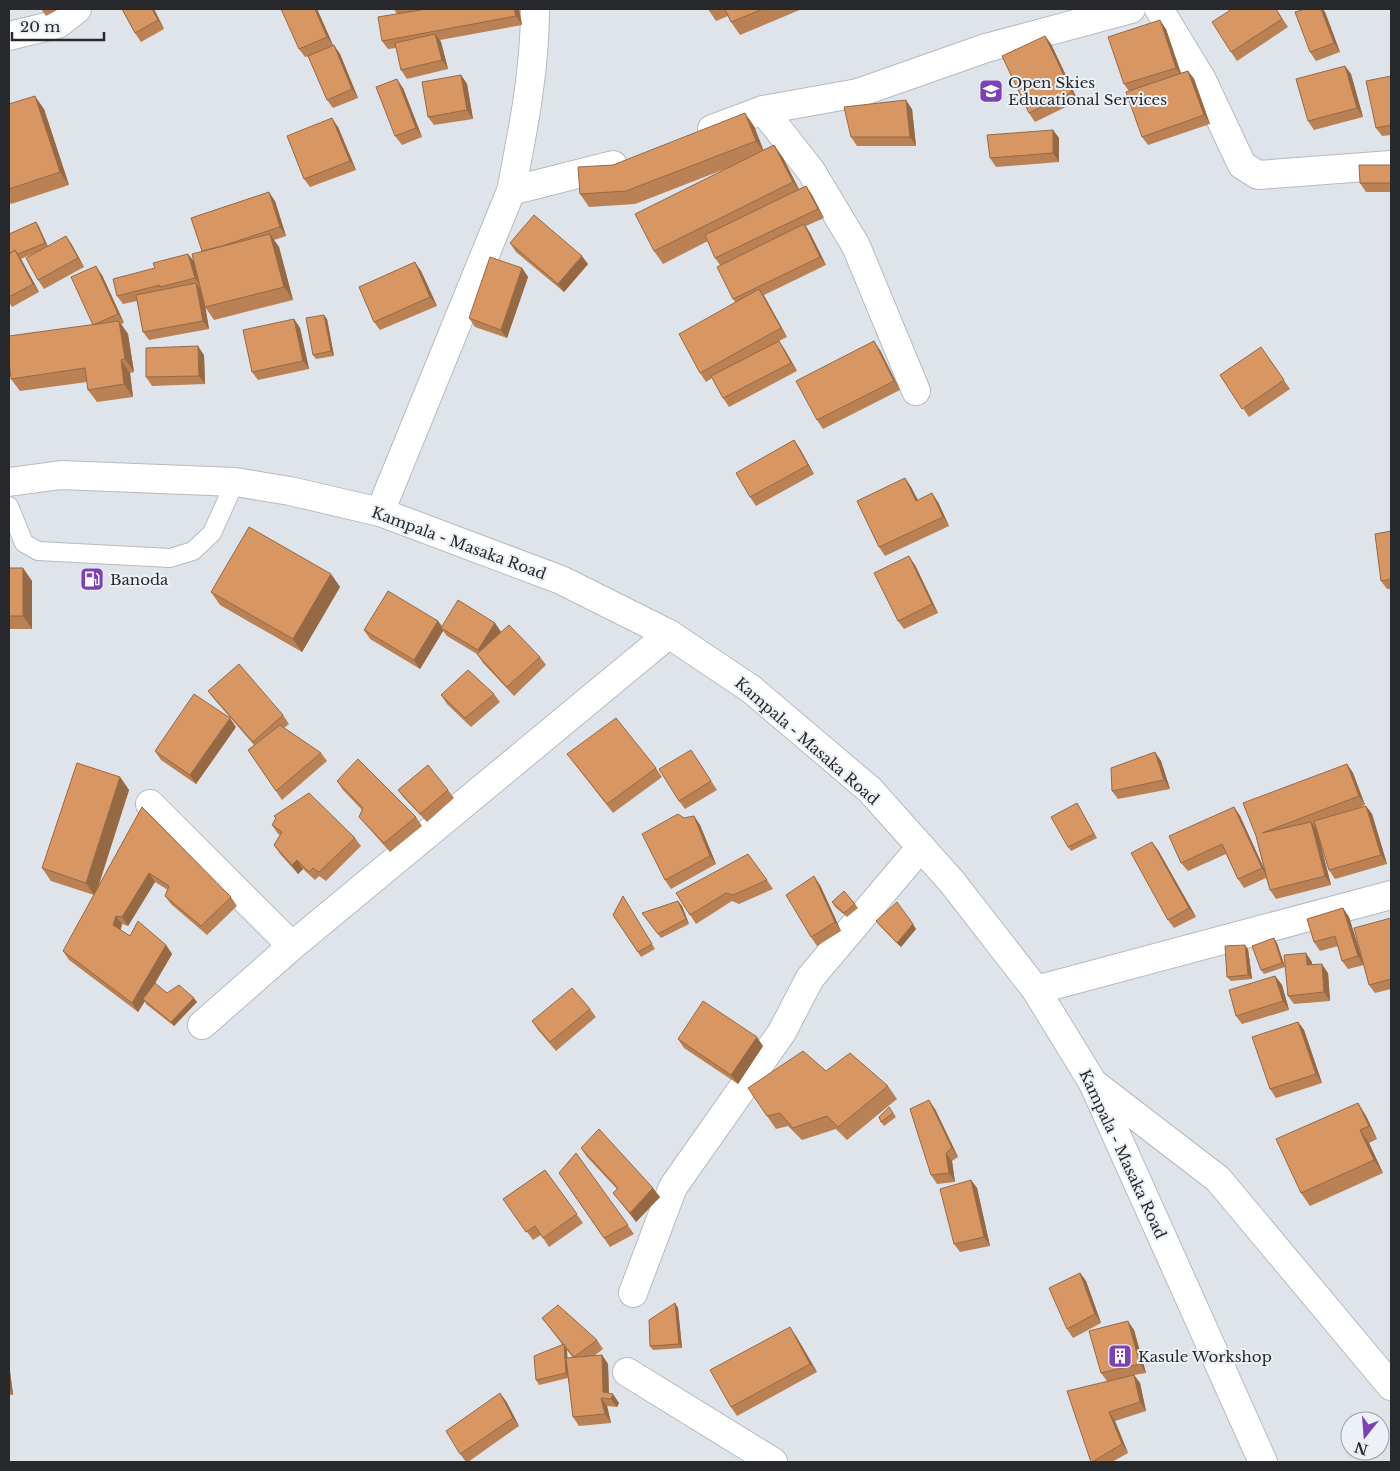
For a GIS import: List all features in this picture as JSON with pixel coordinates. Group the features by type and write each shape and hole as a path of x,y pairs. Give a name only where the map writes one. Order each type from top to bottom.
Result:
{"street":[{"path":"9,36 58,24 77,9"},
{"path":"380,512 511,191 527,111 535,54 535,9"},
{"path":"689,137 763,110 858,93 986,48 1131,9"},
{"path":"1159,9 1202,80 1242,164 1258,175 1391,165"},
{"path":"763,110 811,171 856,246 916,391"},
{"path":"511,191 596,171 633,157"},
{"name":"Kampala - Masaka Road","path":"9,482 61,475 235,482 290,491 380,512 561,580 669,634 751,689 870,790 952,882 1036,990 1093,1084 1263,1462"},
{"path":"202,1025 292,946 669,634"},
{"path":"150,804 292,946"},
{"path":"633,1293 673,1187 782,1032 810,978 921,847"},
{"path":"1036,990 1391,895"},
{"path":"1093,1084 1218,1179 1391,1386"},
{"path":"627,1372 773,1462"}],"lane":[{"path":"9,506 24,543 38,551 170,558 193,551 212,534 235,482"}],"building":[{"path":"122,9 152,9 158,20 135,33"},
{"path":"281,9 315,9 327,37 299,49"},
{"path":"426,9 514,9 516,16 382,41 378,17"},
{"path":"725,9 763,9 731,22"},
{"path":"1232,9 1276,9 1282,19 1231,52 1212,22"},
{"path":"1305,9 1321,9 1334,43 1310,52 1295,12"},
{"path":"1160,20 1176,68 1124,84 1108,37"},
{"path":"435,34 442,60 401,70 395,43"},
{"path":"1045,36 1072,92 1029,113 1002,56"},
{"path":"334,45 352,89 327,100 308,56"},
{"path":"1345,66 1357,108 1308,121 1296,79"},
{"path":"1188,71 1204,115 1142,137 1126,92"},
{"path":"461,75 467,110 428,117 422,82"},
{"path":"1391,76 1391,125 1376,128 1366,81"},
{"path":"397,79 416,128 395,136 376,87"},
{"path":"35,96 60,172 9,189 9,104"},
{"path":"906,100 910,137 851,137 844,107"},
{"path":"745,113 756,141 626,191 580,194 578,167 613,165"},
{"path":"332,118 350,161 304,179 287,136"},
{"path":"1053,130 1053,153 990,158 987,135"},
{"path":"774,145 793,182 654,251 635,214"},
{"path":"1359,165 1391,165 1391,183 1360,183"},
{"path":"806,186 818,209 715,258 705,235"},
{"path":"269,192 280,227 202,251 191,218"},
{"path":"534,215 582,256 558,284 510,243"},
{"path":"36,222 45,243 18,254 15,250 9,254 9,234"},
{"path":"804,224 820,257 733,299 717,267"},
{"path":"270,234 284,287 205,307 192,254"},
{"path":"66,236 78,258 38,280 26,258"},
{"path":"15,250 33,284 9,297 9,254"},
{"path":"188,254 195,278 117,296 113,279 155,268 153,263"},
{"path":"490,257 522,268 501,330 469,318"},
{"path":"415,262 430,297 374,322 359,287"},
{"path":"96,266 118,314 93,325 71,277"},
{"path":"196,283 203,321 143,332 136,295"},
{"path":"759,289 781,328 700,373 679,334"},
{"path":"324,315 331,351 313,355 306,318"},
{"path":"294,319 303,361 252,372 243,330"},
{"path":"119,321 125,359 121,360 124,384 88,390 85,368 11,379 9,336"},
{"path":"779,341 791,363 723,398 711,376"},
{"path":"874,341 894,381 817,420 796,381"},
{"path":"198,346 199,376 146,377 146,348"},
{"path":"1261,347 1284,380 1242,409 1220,375"},
{"path":"794,440 808,465 750,497 736,473"},
{"path":"905,478 916,501 932,493 943,517 879,547 857,501"},
{"path":"249,527 331,574 293,639 211,592"},
{"path":"1391,531 1391,579 1381,581 1375,534"},
{"path":"909,556 932,604 898,621 874,573"},
{"path":"9,568 23,568 23,616 9,616"},
{"path":"388,591 438,621 414,660 364,630"},
{"path":"458,600 495,623 478,650 441,628"},
{"path":"509,625 540,657 507,687 477,654"},
{"path":"239,664 283,715 253,742 208,691"},
{"path":"468,670 494,694 465,718 441,695"},
{"path":"194,694 230,718 190,775 155,751"},
{"path":"616,718 656,768 607,804 567,754"},
{"path":"280,725 321,753 276,791 248,750"},
{"path":"691,750 711,781 679,801 659,769"},
{"path":"1155,752 1164,780 1112,791 1111,768"},
{"path":"358,759 416,817 384,843 359,817 363,808 337,781"},
{"path":"77,763 120,777 86,883 42,868"},
{"path":"1347,764 1359,796 1262,833 1311,822 1325,876 1270,890 1256,836 1243,803"},
{"path":"428,765 448,790 420,814 398,790"},
{"path":"309,793 355,838 319,872 313,868 309,872 297,860 292,865 274,845 282,832 272,825 276,818 274,816"},
{"path":"1077,803 1094,834 1068,847 1051,817"},
{"path":"1366,806 1381,855 1329,870 1314,821"},
{"path":"142,807 231,897 201,926 165,896 169,886 149,873 122,917 116,916 113,925 130,936 138,921 166,945 132,1003 63,951"},
{"path":"1234,807 1262,868 1238,879 1222,844 1181,863 1169,836"},
{"path":"678,814 684,818 694,816 710,856 665,880 642,834"},
{"path":"1152,842 1189,908 1168,920 1131,853"},
{"path":"748,854 767,880 733,895 726,893 690,915 676,893"},
{"path":"814,876 835,922 811,937 786,895"},
{"path":"844,891 855,904 844,913 832,902"},
{"path":"623,896 652,944 638,952 613,915"},
{"path":"678,901 686,919 658,934 642,913"},
{"path":"897,902 913,924 897,943 876,921"},
{"path":"1343,908 1358,956 1342,961 1335,936 1314,942 1307,919"},
{"path":"1391,918 1391,979 1369,985 1354,928"},
{"path":"1274,938 1282,963 1261,970 1252,946"},
{"path":"1245,945 1248,975 1227,977 1225,946"},
{"path":"1306,953 1307,965 1322,964 1324,992 1288,996 1284,955"},
{"path":"1275,976 1283,1001 1236,1016 1229,990"},
{"path":"155,983 167,993 179,985 194,998 171,1022 143,999"},
{"path":"572,988 590,1009 550,1042 532,1021"},
{"path":"703,1001 757,1037 731,1075 678,1039"},
{"path":"1298,1022 1316,1074 1270,1089 1252,1037"},
{"path":"803,1051 826,1071 850,1053 888,1086 838,1127 827,1116 793,1128 780,1113 767,1116 748,1088"},
{"path":"929,1100 952,1148 946,1153 949,1173 931,1175 910,1109"},
{"path":"1358,1103 1369,1126 1360,1130 1374,1160 1301,1193 1276,1139"},
{"path":"889,1107 893,1113 881,1122 879,1117"},
{"path":"599,1129 653,1188 630,1213 613,1193 618,1188 581,1148"},
{"path":"576,1153 628,1225 604,1238 559,1173"},
{"path":"545,1170 577,1214 543,1238 535,1226 526,1232 503,1199"},
{"path":"971,1180 984,1237 954,1244 940,1189"},
{"path":"1080,1273 1095,1314 1067,1329 1049,1288"},
{"path":"675,1303 679,1344 650,1346 649,1320"},
{"path":"558,1305 597,1340 574,1357 542,1318"},
{"name":"Kasule Workshop","path":"1128,1321 1140,1364 1101,1373 1089,1331"},
{"path":"790,1327 810,1364 731,1407 710,1370"},
{"path":"564,1344 566,1373 536,1380 534,1356"},
{"path":"602,1355 603,1392 613,1394 611,1399 601,1398 605,1414 573,1417 566,1358"},
{"path":"1134,1375 1140,1402 1109,1412 1122,1444 1091,1462 1067,1391"},
{"path":"500,1393 513,1418 460,1454 446,1431"}],"place":[{"name":"Open Skies Educational Services","path":"991,91"},
{"name":"Banoda","path":"92,579"},
{"name":"Kasule Workshop","path":"1120,1356"}]}
